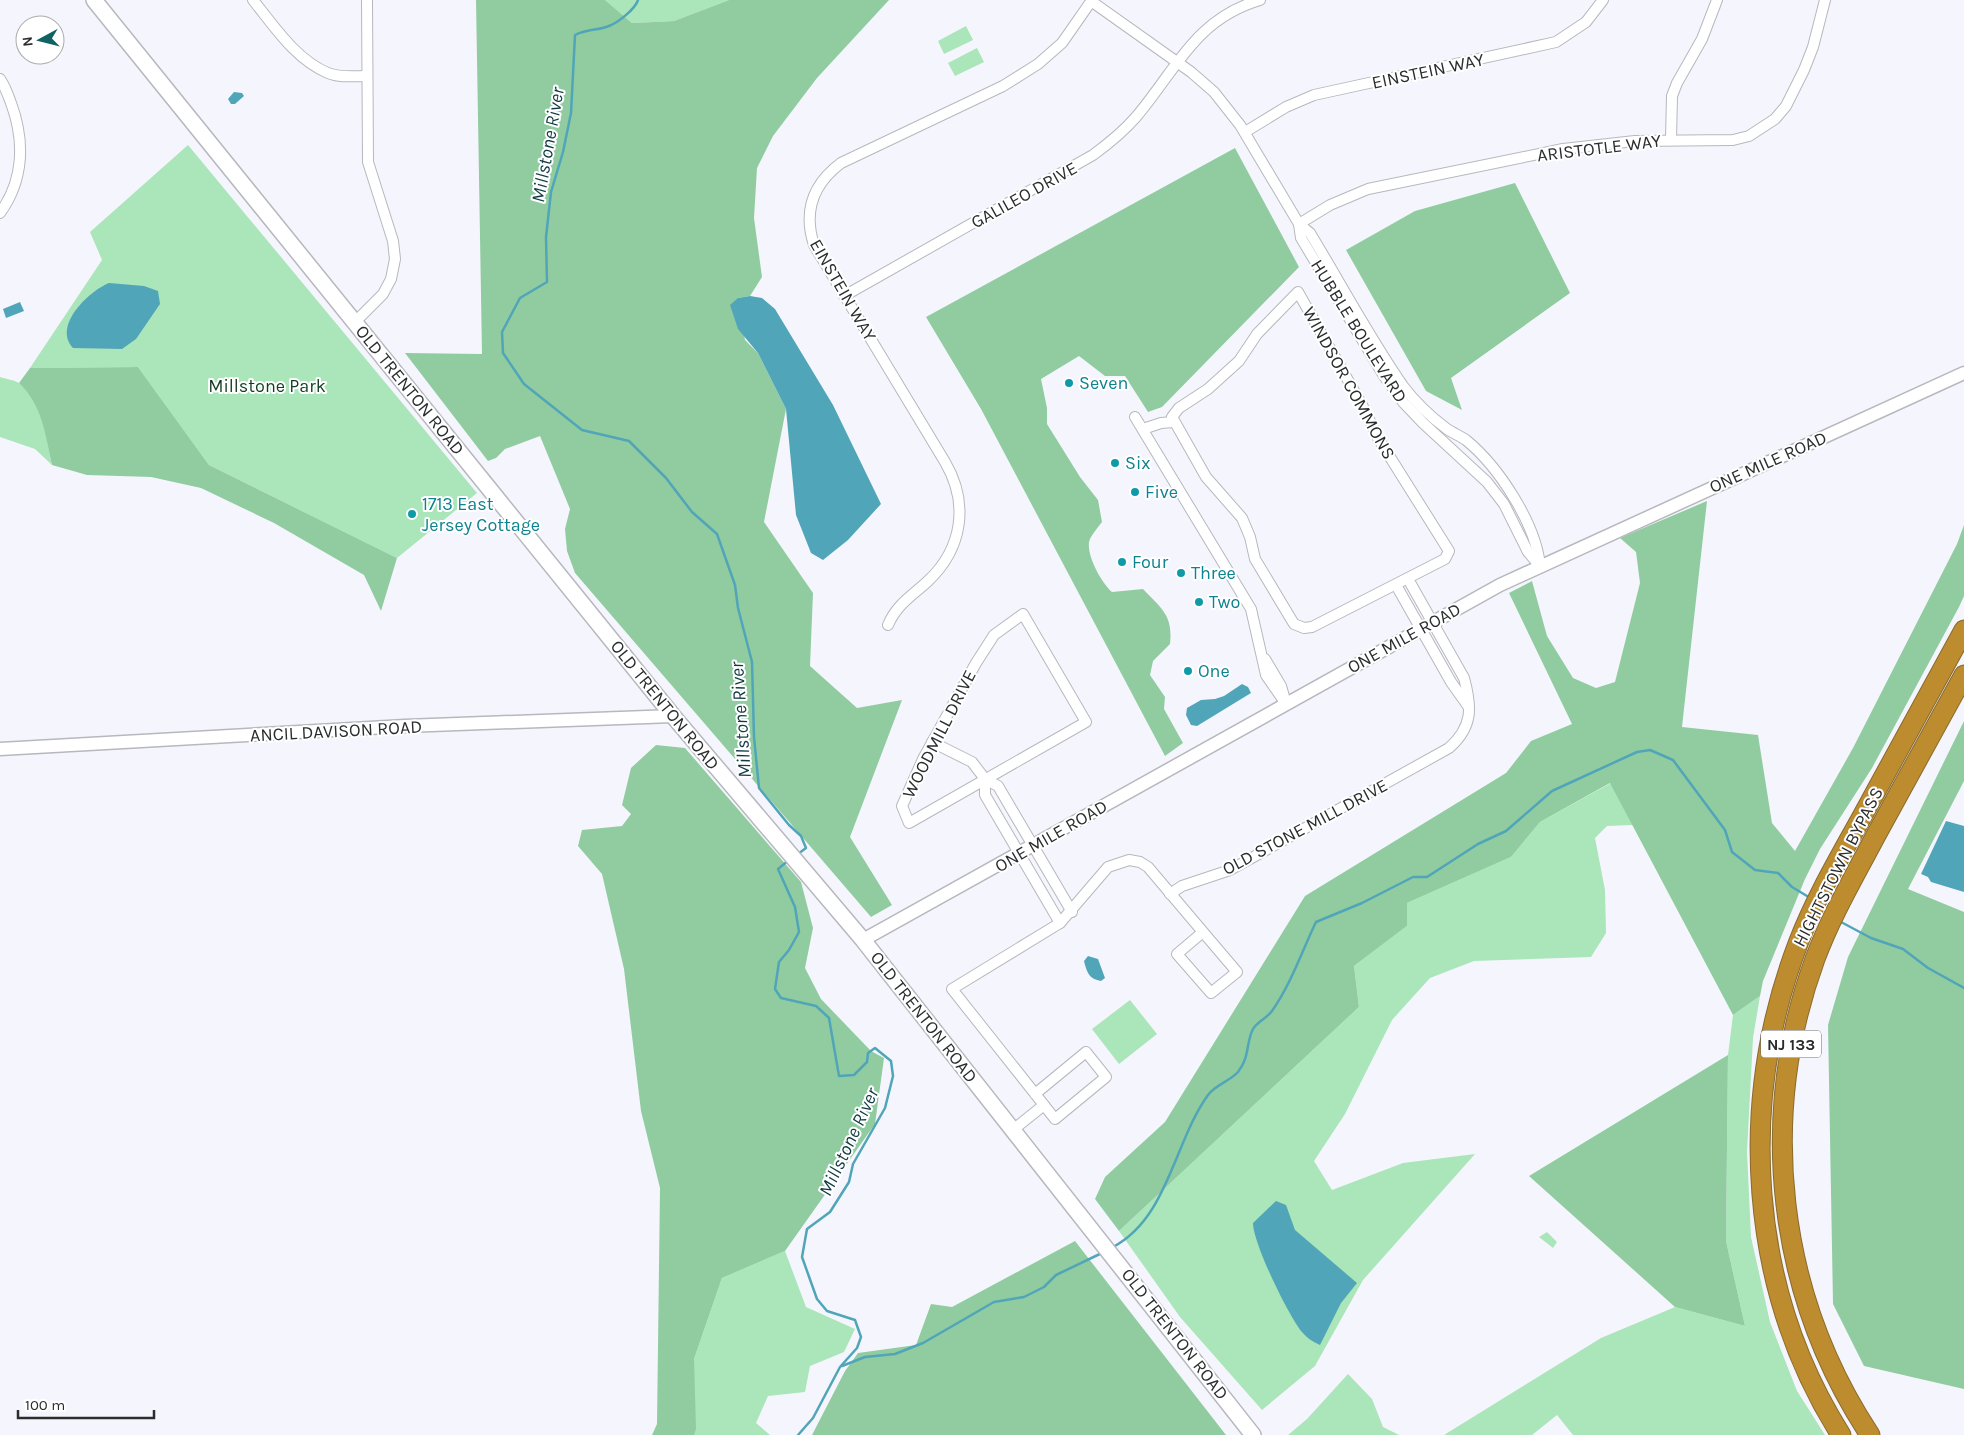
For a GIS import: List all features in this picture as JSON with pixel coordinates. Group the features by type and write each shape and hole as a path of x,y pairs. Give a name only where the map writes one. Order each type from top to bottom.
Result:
{"highway":[{"name":"HIGHTSTOWN BYPASS","path":"1841,1435 1815,1389 1794,1342 1780,1304 1771,1266 1762,1190 1760,1152 1765,1067 1775,1016 1786,978 1815,904 1964,630"},
{"name":"HIGHTSTOWN BYPASS","path":"1870,1435 1842,1387 1822,1346 1804,1295 1794,1259 1783,1179 1782,1115 1785,1079 1798,1012 1826,931 1964,674"}],"main road":[{"name":"OLD TRENTON ROAD","path":"94,0 673,716 863,940 1014,1129 1253,1435"}],"street":[{"path":"253,0 306,59 329,73 367,76"},
{"path":"355,322 382,294 391,279 395,259 392,241 368,162 367,0"},
{"name":"GALILEO DRIVE","path":"844,296 1093,155 1120,134 1136,118 1190,44 1207,27 1228,13 1260,0"},
{"name":"EINSTEIN WAY","path":"1244,132 1286,107 1314,95 1556,42 1586,22 1603,0"},
{"path":"1671,139 1672,96 1677,83 1702,39 1717,0"},
{"name":"ARISTOTLE WAY","path":"1299,224 1330,205 1368,189 1563,149 1671,139 1733,140 1749,136 1775,120 1786,106 1804,70 1821,22 1825,0"},
{"name":"HUBBLE BOULEVARD","path":"1092,1 1214,92 1244,132 1299,224 1310,233 1404,387 1426,412 1448,430 1464,439 1486,458 1502,480 1517,504 1538,548 1540,566"},
{"name":"EINSTEIN WAY","path":"888,625 896,609 930,580 948,555 960,525 960,508 956,485 948,467 814,245 809,229 811,200 817,186 829,172 841,163 1003,86 1038,64 1062,43 1092,1"},
{"path":"0,78 16,116 22,148 18,179 9,200 0,213"},
{"name":"HUBBLE BOULEVARD","path":"1299,224 1301,238 1384,376 1403,402 1488,482 1504,504 1528,552 1540,566"},
{"name":"WINDSOR COMMONS","path":"1298,292 1362,404 1378,438 1447,544 1449,555 1445,559 1408,579 1312,627 1304,628 1294,624 1255,559 1250,537 1242,518 1206,477 1172,417 1179,408 1208,389 1239,361 1257,334 1298,292"},
{"name":"ONE MILE ROAD","path":"863,940 1433,622 1540,566 1964,373"},
{"path":"1135,417 1251,609 1262,654 1281,686 1286,704"},
{"path":"1142,429 1161,423 1174,422"},
{"path":"1408,579 1433,622"},
{"path":"1396,585 1451,682 1468,706"},
{"name":"WOODMILL DRIVE","path":"1023,614 1086,722 909,823 902,806 932,742 976,663 994,635 1023,614"},
{"name":"OLD STONE MILL DRIVE","path":"1170,894 1182,886 1230,870 1449,748 1464,733 1468,722 1468,695 1464,678 1433,622"},
{"name":"ANCIL DAVISON ROAD","path":"0,749 405,726 673,716"},
{"path":"932,742 972,762 985,780 998,786 1072,912"},
{"path":"985,780 985,795 1060,923"},
{"path":"1035,1094 1086,1052 1106,1077 1055,1119 1035,1094 952,988 1060,923 1072,912 1100,874 1121,862 1140,862 1148,867 1237,972 1211,993 1177,954 1203,932"},
{"path":"1014,1129 1044,1105"}],"green space":[{"path":"476,0 605,0 632,23 674,21 729,0 889,0 817,78 773,136 757,168 754,218 762,277 750,296 738,298 745,340 758,353 786,409 764,522 813,593 810,666 857,708 902,700 850,837 892,905 871,917 575,573 567,551 565,529 570,509 540,436 505,449 496,458 488,461 405,353 482,354"},
{"path":"605,0 729,0 674,21 632,23"},
{"path":"966,26 973,40 944,54 938,41"},
{"path":"977,48 984,62 955,76 948,63"},
{"name":"Millstone Park","path":"188,145 477,493 397,558 209,465 138,367 30,368 102,260 90,232"},
{"path":"1235,148 1299,267 1162,407 1148,412 1125,376 1105,376 1079,356 1041,379 1047,408 1047,424 1080,477 1098,500 1102,522 1091,537 1089,545 1092,559 1099,575 1112,592 1143,589 1161,608 1168,619 1170,644 1153,661 1150,675 1165,697 1164,709 1183,743 1165,756 981,409 926,317"},
{"path":"1515,183 1570,293 1451,378 1462,410 1426,391 1346,250 1415,211"},
{"path":"138,367 209,465 397,558 381,611 364,575 274,523 201,488 151,477 87,475 52,465 45,431 38,411 27,392 19,383 30,368"},
{"path":"0,377 19,383 34,399 43,420 52,465 35,449 0,437"},
{"path":"1707,501 1682,727 1758,735 1772,823 1795,851 1853,748 1957,544 1964,525 1964,596 1872,768 1820,849 1805,879 1763,981 1760,996 1733,1015 1610,783 1540,822 1511,857 1407,903 1407,926 1354,966 1359,1007 1119,1231 1095,1199 1105,1177 1165,1122 1305,896 1506,773 1531,741 1572,724 1509,593 1532,581 1547,636 1573,678 1596,688 1615,682 1640,583 1636,552 1620,538"},
{"path":"1964,721 1964,781 1908,889 1964,912 1964,1389 1864,1366 1833,1304 1828,1025 1848,957"},
{"path":"656,745 685,748 801,882 813,928 805,968 821,999 871,1051 884,1058 875,1124 785,1251 722,1278 694,1359 696,1429 694,1435 652,1435 657,1424 660,1188 641,1111 624,969 602,874 578,846 582,830 622,826 631,814 622,805 631,768"},
{"path":"1611,783 1633,825 1607,826 1595,838 1605,890 1606,933 1591,957 1474,961 1430,978 1392,1020 1345,1114 1314,1161 1332,1190 1403,1163 1475,1154 1363,1280 1315,1366 1262,1410 1180,1317 1119,1231 1359,1007 1354,966 1407,926 1407,903 1511,857 1540,822"},
{"path":"1760,996 1753,1038 1747,1152 1751,1237 1770,1322 1797,1391 1825,1435 1573,1435 1557,1415 1532,1435 1444,1435 1601,1338 1675,1307 1745,1326 1726,1241 1728,1055 1733,1015"},
{"path":"1130,1000 1157,1034 1119,1064 1092,1029"},
{"path":"1728,1055 1726,1241 1745,1326 1675,1307 1529,1176"},
{"path":"1547,1232 1557,1242 1553,1248 1539,1237"},
{"path":"1075,1241 1226,1435 812,1435 845,1371 858,1353 916,1345 931,1304 952,1307"},
{"path":"785,1251 806,1307 855,1329 844,1352 810,1366 805,1392 768,1396 756,1423 770,1435 694,1435 694,1359 722,1278"},
{"path":"1348,1374 1372,1399 1383,1427 1399,1435 1288,1435 1307,1419"}],"water":[{"path":"234,92 242,93 244,96 235,104 231,104 228,99"},
{"path":"109,283 144,286 158,291 160,304 136,339 122,349 73,348 68,339 67,330 70,320 83,301"},
{"path":"750,296 762,298 775,309 833,405 881,504 848,540 823,560 811,553 796,515 786,409 758,353 738,329 730,305 738,298"},
{"path":"20,302 24,311 6,318 3,309"},
{"path":"1242,684 1248,687 1251,693 1197,726 1191,725 1186,715 1187,708 1201,700 1224,696"},
{"path":"1946,821 1964,826 1964,892 1931,882 1928,877 1921,874"},
{"path":"1088,956 1098,959 1105,978 1101,981 1091,977 1088,972 1084,961"},
{"path":"1276,1201 1286,1205 1295,1230 1357,1283 1341,1303 1320,1345 1310,1340 1304,1334 1288,1311 1272,1279 1255,1233 1253,1223"}],"waterway":[{"name":"Millstone River","path":"638,0 630,11 613,24 605,28 585,31 575,35 571,113 563,152 551,192 546,237 547,282 520,298 502,332 503,353 524,384 582,430 629,441 666,478 692,512 717,534 735,585 738,608 752,662 754,737 759,788 789,825 801,836 806,848 798,854"},
{"path":"1113,1247 1131,1234 1146,1218 1158,1199 1196,1114 1208,1095 1235,1075 1242,1066 1253,1029 1270,1013 1279,1001 1291,979 1316,922 1362,903 1413,877 1427,877 1478,844 1506,831 1552,791 1637,752 1650,750 1673,760 1725,830 1732,852 1755,870 1778,873 1792,887 1807,896"},
{"name":"Millstone River","path":"789,860 778,869 795,907 799,932 789,950 779,962 775,989 781,998 816,1006 829,1018 839,1076 854,1075 867,1062 868,1053 875,1048 891,1061 893,1076 885,1108 853,1164 849,1182 830,1212 807,1229 802,1257 817,1299 827,1311 855,1320 861,1337 857,1348 840,1367 813,1418 798,1435"},
{"path":"1841,922 1871,938 1903,949 1928,968 1964,988"},
{"path":"842,1366 865,1357 895,1354 923,1343 994,1302 1024,1297 1044,1287 1056,1275 1104,1252"}],"place":[{"name":"Seven","path":"1069,383"},
{"name":"Six","path":"1115,463"},
{"name":"Five","path":"1135,492"},
{"name":"1713 East Jersey Cottage","path":"412,514"},
{"name":"Four","path":"1122,562"},
{"name":"Three","path":"1181,573"},
{"name":"Two","path":"1199,602"},
{"name":"One","path":"1188,671"}]}
